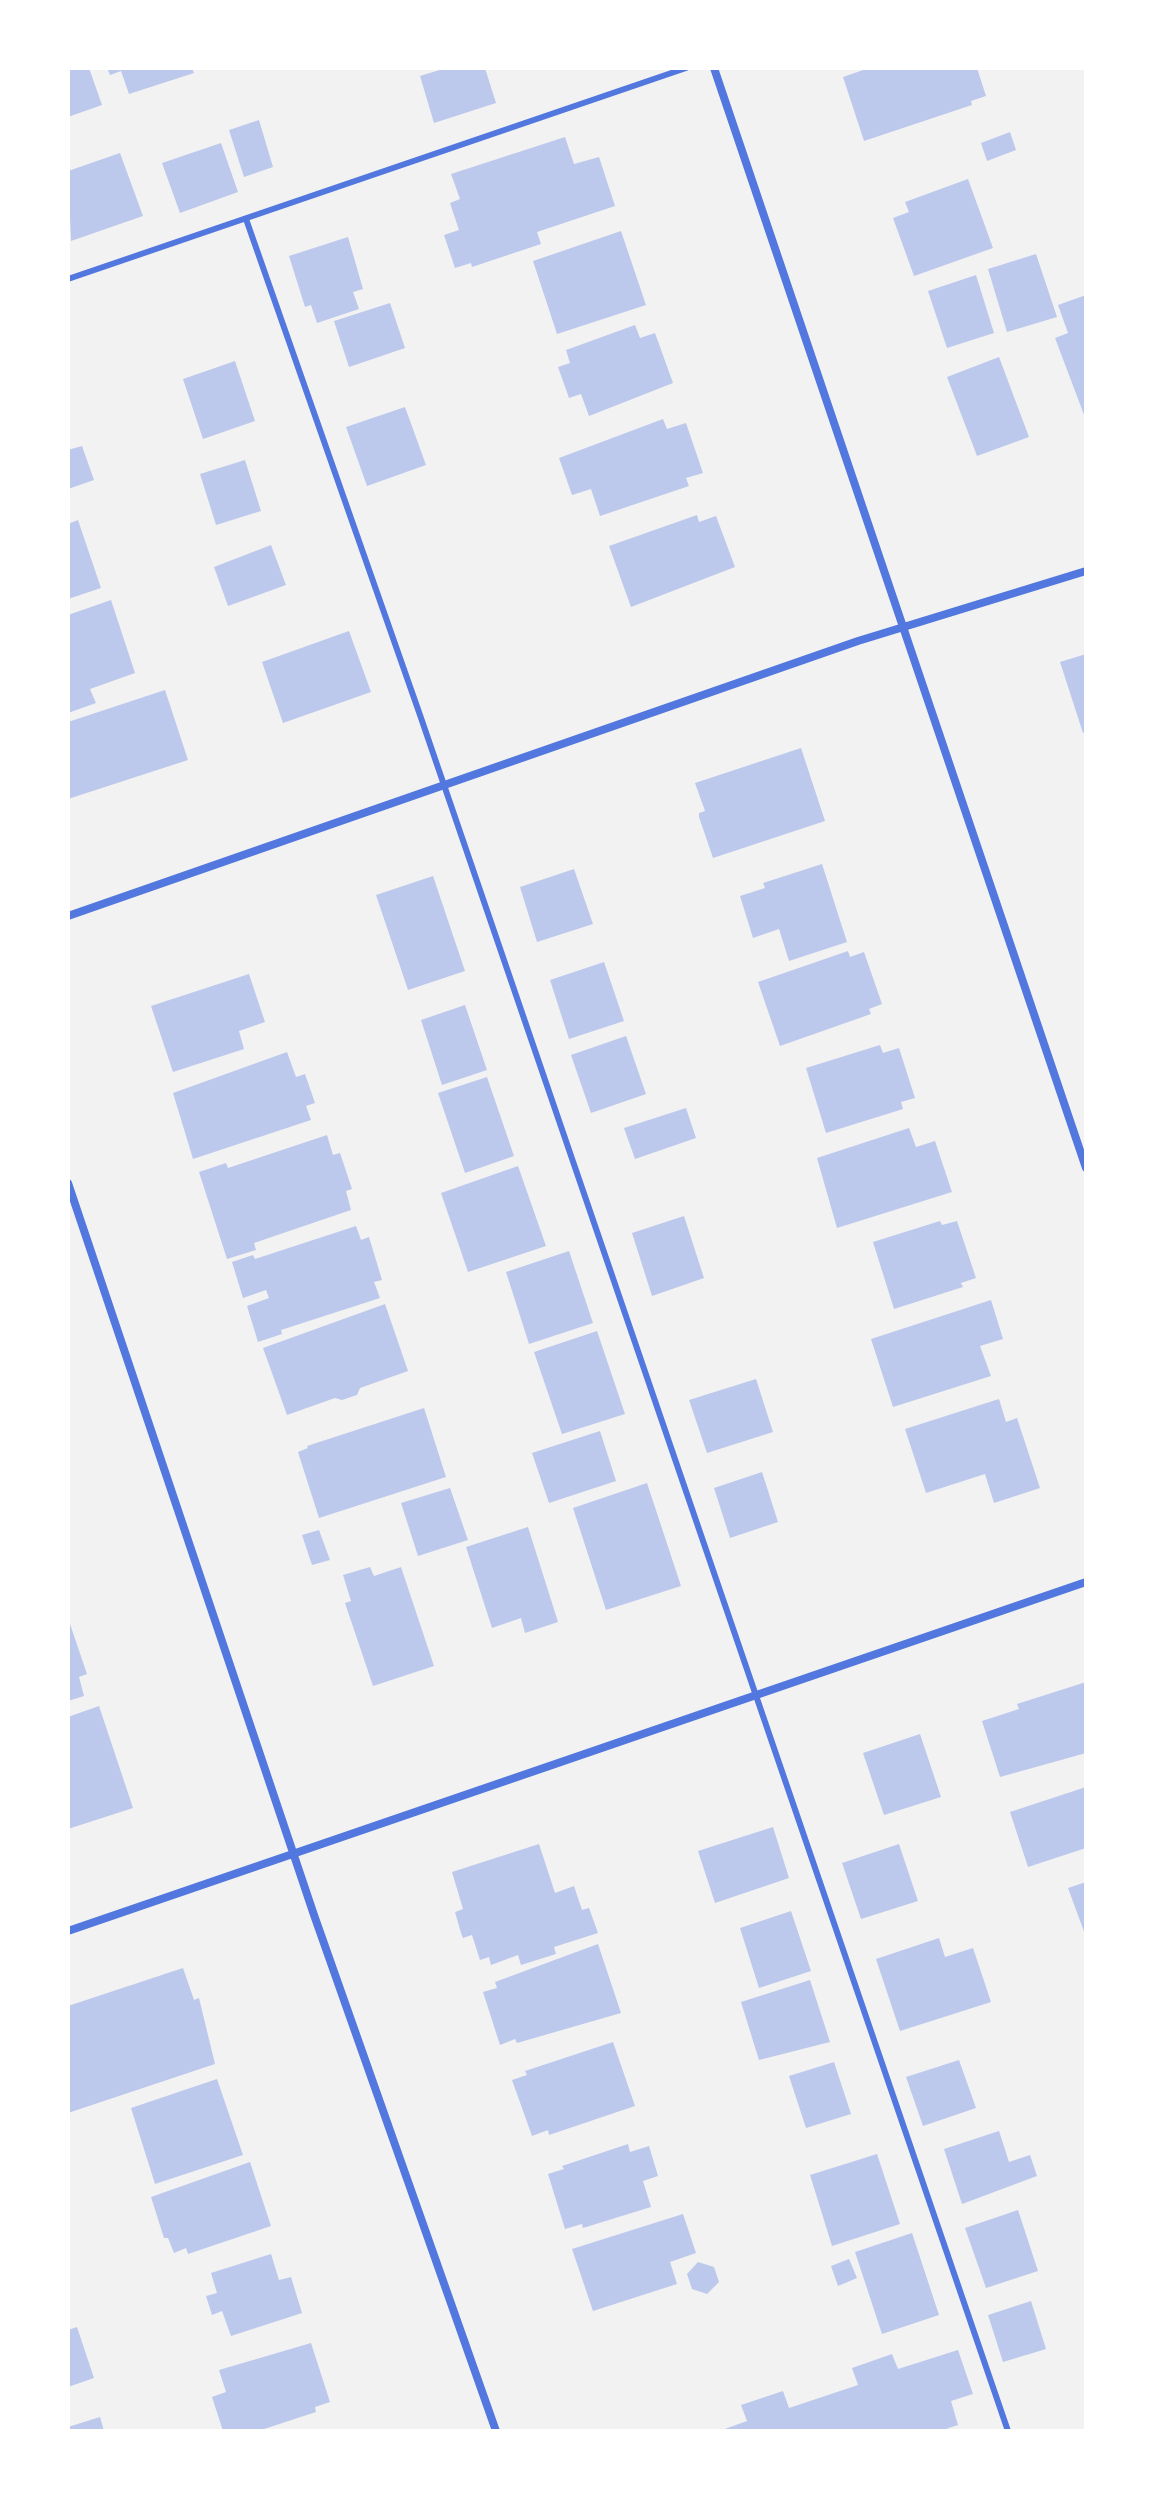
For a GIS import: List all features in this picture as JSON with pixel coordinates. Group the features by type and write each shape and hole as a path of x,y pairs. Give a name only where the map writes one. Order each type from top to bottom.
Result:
{"street":[{"path":"714,68 1086,1168"},
{"path":"68,916 441,784 904,628 1086,571"},
{"path":"68,1183 294,1854 496,2431"},
{"path":"68,1931 1086,1582"}],"lane":[{"path":"68,279 686,68"},
{"path":"246,219 757,1695 1008,2431"}],"building":[{"path":"68,68 89,68 102,105 68,117"},
{"path":"107,68 192,68 194,73 129,94 121,71 110,75"},
{"path":"446,68 485,68 496,103 434,123 420,76"},
{"path":"869,68 977,68 986,96 971,101 972,105 864,141 843,77"},
{"path":"259,120 273,167 244,177 229,130"},
{"path":"1010,132 1016,150 987,161 981,143"},
{"path":"565,137 574,164 599,157 615,206 537,232 541,244 472,267 471,263 455,268 444,235 459,230 450,203 460,199 451,174"},
{"path":"221,143 238,192 180,213 162,163"},
{"path":"120,153 143,216 71,241 68,171"},
{"path":"968,179 993,248 914,276 893,218 909,212 905,202"},
{"path":"621,231 646,305 557,334 533,261"},
{"path":"348,237 363,289 353,292 359,309 317,323 311,305 305,307 289,256"},
{"path":"1036,254 1057,317 1007,332 988,269"},
{"path":"976,275 994,333 947,348 928,291"},
{"path":"1086,295 1086,420 1055,338 1068,333 1058,305"},
{"path":"390,303 405,348 349,367 334,321"},
{"path":"635,325 640,338 655,333 673,383 589,416 581,394 569,398 558,367 570,363 566,350"},
{"path":"999,357 1029,437 977,456 947,377"},
{"path":"235,361 255,421 203,439 183,379"},
{"path":"405,407 426,465 367,486 346,427"},
{"path":"663,419 667,429 686,423 703,473 686,478 689,486 600,516 591,489 572,495 559,458"},
{"path":"82,446 94,480 68,489 68,450"},
{"path":"245,460 261,511 216,525 200,474"},
{"path":"697,515 699,522 716,516 735,567 631,607 609,546"},
{"path":"78,520 101,588 68,599 68,524"},
{"path":"271,545 286,585 228,606 214,567"},
{"path":"111,600 135,673 90,689 96,703 68,713 68,615"},
{"path":"349,631 371,692 283,723 262,662"},
{"path":"1086,654 1086,732 1083,733 1060,662"},
{"path":"165,690 188,760 68,799 68,722"},
{"path":"801,748 825,821 713,858 699,817 699,813 705,811 695,783"},
{"path":"822,864 847,942 789,961 779,929 753,938 740,896 765,888 763,883"},
{"path":"574,869 593,924 537,942 520,887"},
{"path":"433,876 465,971 408,990 376,895"},
{"path":"848,951 850,957 864,952 882,1004 869,1009 871,1014 780,1046 758,982"},
{"path":"604,962 624,1021 569,1039 550,980"},
{"path":"249,974 265,1022 239,1031 244,1049 173,1072 151,1006"},
{"path":"465,1005 487,1070 442,1085 421,1020"},
{"path":"626,1036 646,1094 591,1113 571,1055"},
{"path":"880,1045 883,1053 899,1048 915,1098 901,1102 903,1109 826,1133 806,1068"},
{"path":"287,1052 296,1077 305,1074 315,1103 306,1106 311,1120 193,1159 173,1093"},
{"path":"487,1077 514,1156 465,1173 438,1093"},
{"path":"686,1108 696,1138 635,1159 624,1128"},
{"path":"909,1128 916,1147 935,1141 952,1192 837,1228 817,1158"},
{"path":"327,1135 333,1155 340,1153 352,1189 346,1191 351,1210 254,1243 256,1250 227,1259 199,1172 226,1163 228,1168"},
{"path":"518,1166 546,1246 468,1272 441,1193"},
{"path":"684,1216 704,1278 652,1296 632,1233"},
{"path":"940,1221 942,1225 957,1221 976,1278 961,1283 963,1287 894,1309 873,1242"},
{"path":"356,1226 361,1240 369,1237 382,1280 374,1282 380,1298 281,1330 282,1334 258,1342 247,1306 269,1298 266,1290 243,1298 232,1262 253,1255 255,1259"},
{"path":"569,1251 593,1323 529,1344 506,1272"},
{"path":"991,1300 1003,1339 980,1346 991,1376 893,1407 871,1339"},
{"path":"385,1304 408,1371 360,1388 357,1395 342,1400 335,1398 287,1415 263,1348"},
{"path":"597,1331 625,1414 562,1434 534,1352"},
{"path":"756,1379 773,1432 707,1453 689,1400"},
{"path":"999,1399 1006,1422 1017,1418 1040,1488 994,1503 985,1474 926,1493 905,1429"},
{"path":"424,1408 446,1477 319,1518 298,1452 307,1446"},
{"path":"600,1431 616,1481 549,1503 532,1453"},
{"path":"762,1472 778,1522 730,1538 714,1488"},
{"path":"647,1483 681,1586 606,1610 573,1508"},
{"path":"450,1488 468,1540 418,1556 401,1503"},
{"path":"528,1527 558,1622 525,1633 521,1618 492,1628 466,1547"},
{"path":"319,1530 330,1560 312,1565 302,1535"},
{"path":"370,1567 374,1576 401,1567 434,1666 373,1686 345,1603 351,1601 343,1575"},
{"path":"70,1624 87,1674 79,1677 84,1696 68,1701"},
{"path":"1086,1682 1086,1753 1000,1777 982,1721 1019,1709 1017,1704"},
{"path":"99,1706 133,1808 68,1829 68,1717"},
{"path":"920,1734 941,1797 884,1815 863,1753"},
{"path":"1086,1787 1086,1848 1028,1867 1010,1812"},
{"path":"773,1827 789,1878 715,1903 698,1851"},
{"path":"539,1844 555,1893 574,1886 582,1910 589,1908 598,1933 554,1947 556,1954 521,1965 518,1955 491,1965 489,1957 480,1960 472,1935 463,1938 455,1912 463,1909 452,1872"},
{"path":"899,1844 918,1901 861,1919 842,1863"},
{"path":"1086,1882 1086,1937 1068,1888"},
{"path":"791,1911 811,1971 759,1988 740,1928"},
{"path":"939,1938 945,1957 973,1948 991,2002 900,2031 876,1959"},
{"path":"598,1944 621,2013 517,2043 515,2039 500,2045 483,1992 497,1988 495,1982"},
{"path":"183,1968 194,2000 199,1998 215,2064 68,2113 68,2006"},
{"path":"810,1980 830,2042 759,2060 741,2002"},
{"path":"613,2042 635,2106 549,2135 548,2130 532,2136 512,2080 527,2075 525,2071"},
{"path":"959,2060 976,2108 923,2126 906,2077"},
{"path":"834,2062 851,2114 806,2128 789,2076"},
{"path":"217,2079 243,2155 155,2184 131,2108"},
{"path":"999,2131 1009,2162 1030,2155 1037,2176 962,2204 944,2149"},
{"path":"628,2144 630,2152 649,2146 658,2176 643,2181 651,2207 583,2228 582,2224 565,2229 548,2174 564,2169 562,2166"},
{"path":"877,2154 900,2224 832,2246 810,2175"},
{"path":"250,2162 271,2226 188,2254 186,2248 174,2253 168,2238 164,2238 151,2197"},
{"path":"1018,2210 1038,2271 986,2288 965,2228"},
{"path":"683,2214 696,2253 670,2262 677,2284 593,2311 572,2249"},
{"path":"912,2233 939,2315 882,2334 855,2252"},
{"path":"271,2254 279,2280 291,2277 302,2313 231,2336 222,2311 212,2315 206,2296 217,2293 211,2273"},
{"path":"849,2259 857,2278 838,2286 831,2266"},
{"path":"698,2262 714,2267 719,2282 707,2294 692,2289 687,2274"},
{"path":"1031,2301 1046,2349 1003,2362 988,2315"},
{"path":"77,2327 94,2378 68,2387 68,2330"},
{"path":"311,2343 330,2402 315,2407 316,2412 258,2431 223,2431 212,2397 226,2392 219,2370"},
{"path":"958,2350 973,2394 951,2401 958,2425 940,2431 719,2431 747,2421 741,2405 783,2391 789,2408 858,2385 852,2368 892,2354 898,2369"},
{"path":"100,2417 104,2431 68,2431 68,2427"}]}
